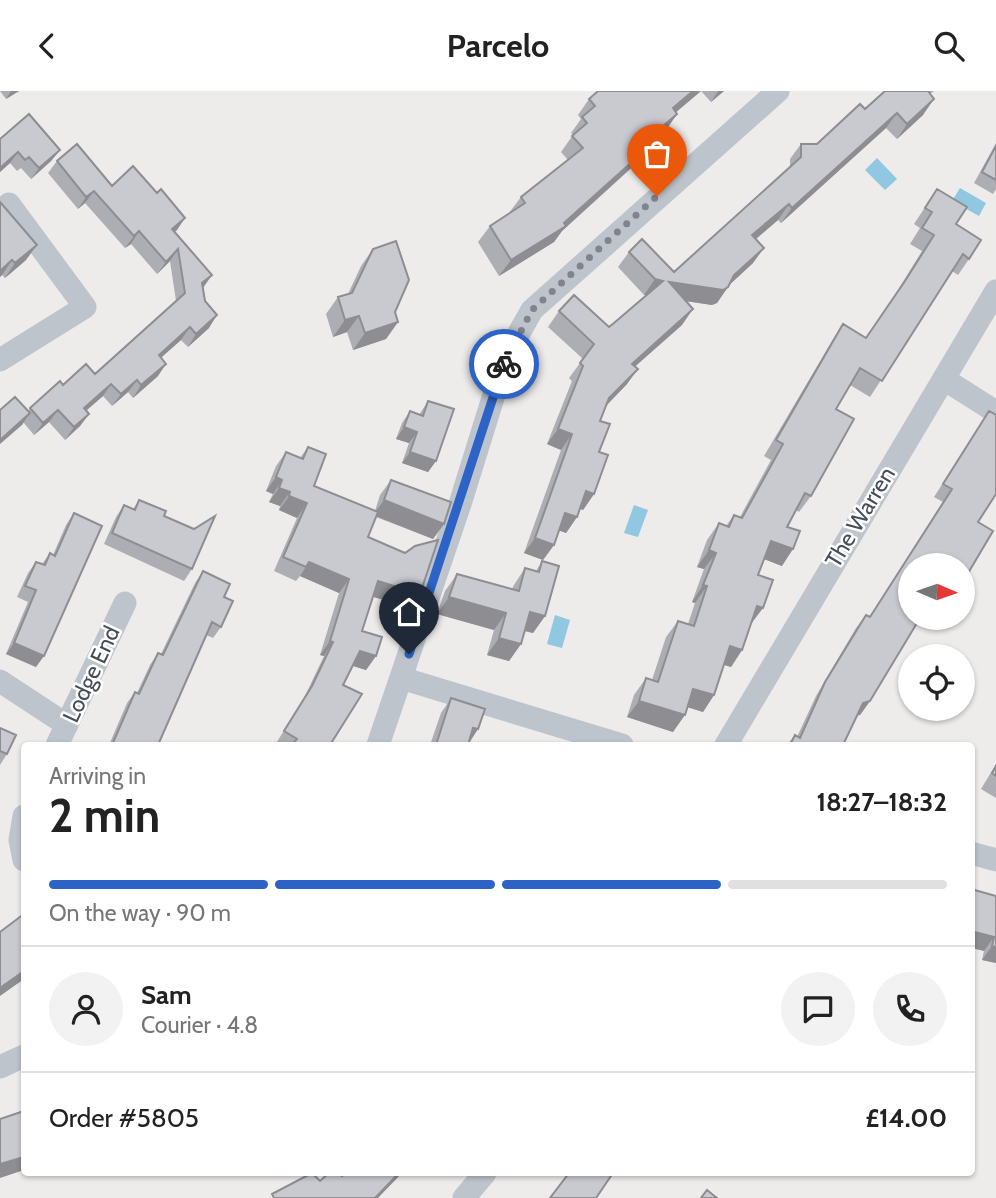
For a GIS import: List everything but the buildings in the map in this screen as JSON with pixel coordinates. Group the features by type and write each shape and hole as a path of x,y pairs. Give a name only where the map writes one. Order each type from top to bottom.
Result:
{"street":[{"path":"379,742 506,356 532,310 637,214 779,91"},
{"path":"0,360 85,307 9,204"},
{"name":"The Warren","path":"728,742 996,291"},
{"path":"944,379 996,412"},
{"name":"Lodge End","path":"62,735 125,603"},
{"path":"401,678 612,742"},
{"path":"0,681 62,735"},
{"path":"975,854 996,860"},
{"path":"0,1067 21,1057"},
{"path":"464,1198 482,1176"}],"water":[{"path":"877,158 897,179 885,190 865,170"},
{"path":"960,188 986,203 979,216 952,201"},
{"path":"634,505 648,510 638,537 624,533"},
{"path":"555,615 570,620 562,648 547,644"}],"way so far":[{"path":"504,364 532,310 657,196"}],"route":[{"path":"409,654 504,364"}]}
